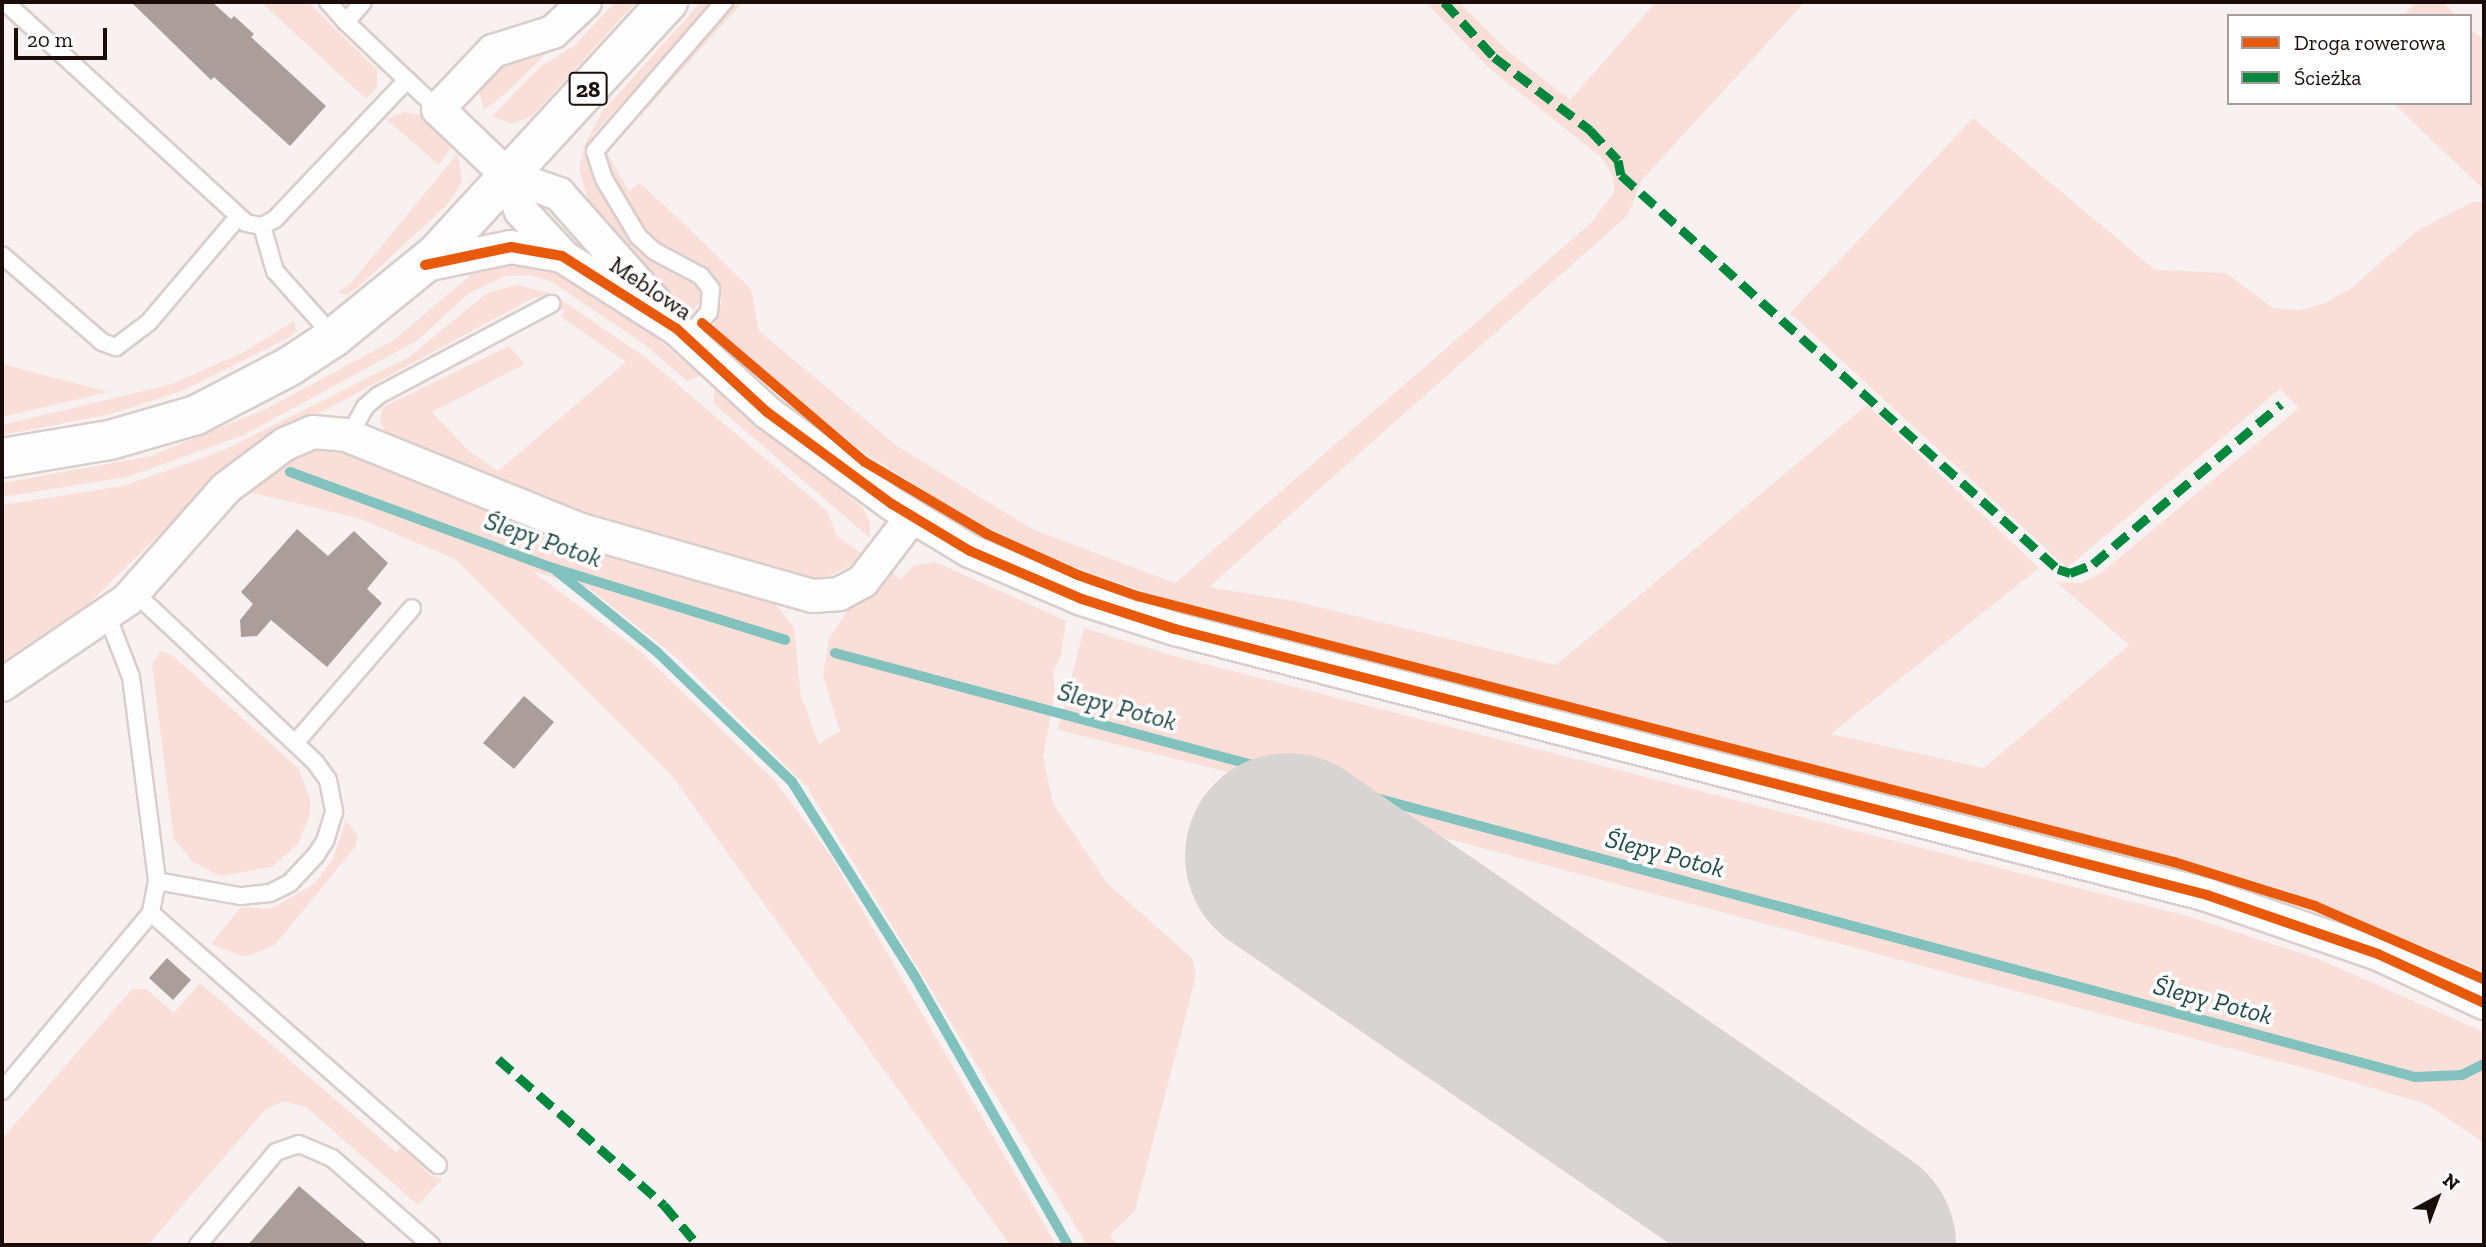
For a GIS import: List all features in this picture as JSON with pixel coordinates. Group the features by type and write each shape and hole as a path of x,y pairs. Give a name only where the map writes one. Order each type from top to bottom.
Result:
{"main road":[{"name":"28","path":"2,458 110,440 196,415 279,372 334,337 425,265 668,2"}],"street":[{"path":"508,176 438,108 493,51 553,32 585,2"},
{"name":"Meblowa","path":"508,176 521,211 562,256 682,334 807,444 912,517 1020,573 1162,625 2207,895 2378,954 2484,1003"},
{"name":"Meblowa","path":"508,176 544,186 577,210 682,334"},
{"name":"Meblowa","path":"425,265 519,247 562,256"},
{"path":"2,685 107,615 134,592 199,516 249,469 304,435 327,431 349,436 581,530 813,596 839,594 863,581 912,517"}],"lane":[{"path":"5,2 238,217 262,226 275,219 407,80"},
{"path":"328,2 438,108"},
{"path":"346,22 363,2"},
{"path":"682,334 709,312 711,289 701,276 654,251 638,236 604,179 595,151 724,2"},
{"path":"2,256 102,342 116,347 132,340 149,322 238,217"},
{"path":"262,226 275,271 334,337"},
{"path":"349,436 365,407 379,395 551,304"},
{"path":"134,592 296,742 328,780 334,812 326,841 298,876 281,888 252,896 157,881"},
{"path":"296,742 412,608"},
{"path":"2,1091 151,913 157,881 131,677 107,615"},
{"path":"151,913 439,1165"},
{"path":"198,1245 276,1153 299,1144 332,1158 431,1245"}],"shaded area":[{"path":"261,2 308,2 377,70 377,87 366,99"},
{"path":"615,2 636,2 532,116 512,124 492,116 540,67 575,45"},
{"path":"701,2 714,2 593,135 588,149 593,175 634,243 697,287 702,299 690,315 612,239 591,210 579,170 584,146 602,112"},
{"path":"734,2 743,2 607,153 612,139"},
{"path":"1425,2 1459,2 1508,51 1570,100 1656,2 1805,2 1641,181 1628,215 1209,587 1294,601 1556,665 1867,405 2039,568 1831,734 1984,768 2129,645 2056,582 2081,583 2101,573 2299,408 2280,389 2067,568 1790,313 1973,118 2155,270 2226,273 2273,308 2300,310 2325,303 2350,289 2418,230 2473,202 2484,202 2484,972 2290,892 2178,858 1150,594 1053,559 967,518 860,450 715,329 712,331 722,301 716,277 704,265 648,236 611,177 607,153 629,191 640,183 751,289 759,331 897,446 1032,529 1175,583 1591,223 1614,192 1613,176 1601,157 1491,70"},
{"path":"2416,2 2443,2 2455,14 2405,14"},
{"path":"2472,30 2484,41 2484,190 2395,105 2472,105"},
{"path":"550,50 505,94 484,110 479,91 492,68"},
{"path":"405,112 422,115 453,145 439,165 386,119"},
{"path":"458,153 462,182 449,203 358,287 347,295 337,292 351,283"},
{"path":"511,261 546,264 637,321 701,376 687,381 644,344 552,282 530,275 505,276 468,294 418,340 244,435 127,477 2,497 2,483 151,456 266,409 394,340 472,274"},
{"path":"517,285 553,294 645,357 827,511 837,536 864,555 859,561 826,578 796,576 537,497 385,433 380,418 383,407 509,346 525,364 432,412 469,451 498,471 626,362 560,316 565,312 553,301 535,297 240,456 85,607 2,661 2,505 123,486 222,451 409,357 487,293"},
{"path":"294,321 296,331 290,337 184,390 111,414 2,435 2,425 172,384 244,352"},
{"path":"2,364 109,392 2,417"},
{"path":"715,388 862,507 870,522 870,538 713,403"},
{"path":"313,445 347,450 543,532 774,602 794,628 801,696 819,744 840,731 823,676 829,639 847,611 893,573 901,579 914,565 936,562 1066,621 1061,656 1053,672 1055,694 1043,756 1053,803 1107,883 1192,958 1196,976 1135,1211 1110,1235 1118,1245 1087,1245 807,787 677,658 587,587 532,571 641,652 775,781 831,856 1056,1245 1010,1245 672,776 455,559 358,518 245,491"},
{"path":"1084,628 1174,656 2187,916 2316,958 2484,1032 2484,1143 2426,1104 2322,1073 1366,817 1341,800 1058,730"},
{"path":"161,651 172,655 299,769 310,799 310,814 298,844 272,867 220,876 193,862 174,839 152,664"},
{"path":"346,820 357,835 356,846 274,946 245,957 211,944 241,907 271,909 314,884 333,859"},
{"path":"200,983 396,1152 403,1146 431,1176 443,1178 418,1205 306,1107 283,1101 265,1110 148,1245 2,1245 2,1139 132,989 146,989 174,1013"}],"building":[{"path":"131,2 212,2 231,19 234,16 254,34 251,37 326,106 290,146 214,77 211,80"},
{"path":"297,529 328,556 354,531 388,563 367,589 382,603 327,667 271,620 257,636 241,637 240,620 253,604 241,592"},
{"path":"524,696 554,722 514,769 483,743"},
{"path":"167,958 191,980 173,1000 149,978"},
{"path":"299,1186 368,1245 248,1245"}],"waterway":[{"name":"Ślepy Potok","path":"290,472 553,568 785,640"},
{"path":"553,568 657,652 792,782 914,975 1068,1245"},
{"name":"Ślepy Potok","path":"835,653 2415,1077 2462,1075 2484,1064"}],"runway":[{"path":"1288,856 1853,1245"}],"marked path":[{"path":"1444,2 1494,57 1590,130 1618,160 1621,175 2058,569 2070,573 2093,564 2281,404"},
{"path":"498,1059 664,1205 698,1245"}],"cycle path":[{"path":"425,265 511,247 562,256 677,329 767,412 892,504 970,551 1082,599 1175,629 2207,895 2378,954 2484,1003"},
{"path":"702,323 865,462 987,534 1078,575 1137,596 2174,862 2315,906 2484,979"}]}
